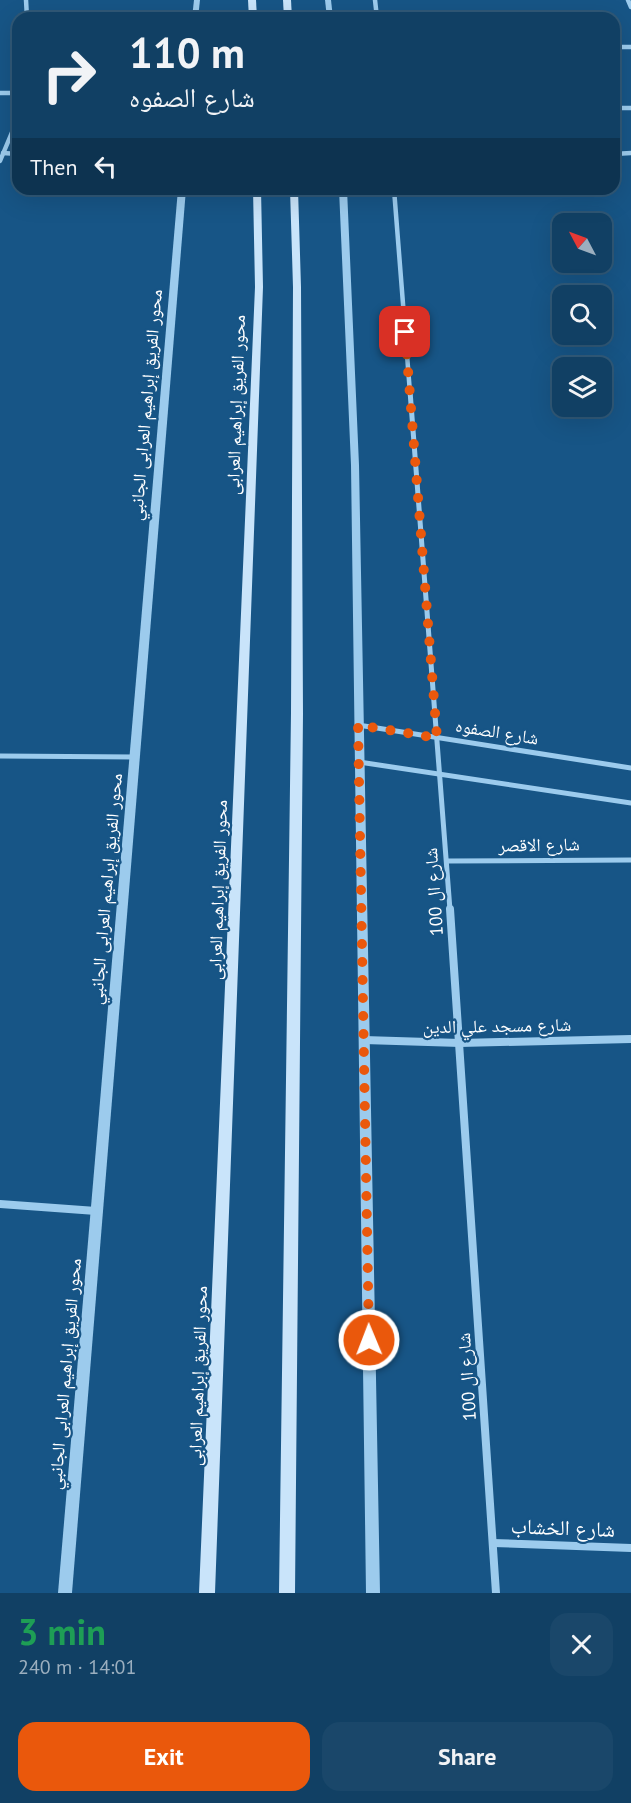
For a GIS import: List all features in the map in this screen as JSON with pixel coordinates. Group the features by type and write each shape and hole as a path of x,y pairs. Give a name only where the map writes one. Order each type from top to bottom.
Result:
{"main road":[{"name":"محور الفريق إبراهيم العرابى","path":"207,1593 257,346 259,287 257,195"},
{"path":"287,1593 297,713 297,287 294,195"}],"street":[{"path":"628,0 631,8"},
{"path":"1,158 12,132"},
{"name":"محور الفريق إبراهيم العرابى الجانبي","path":"65,1593 182,195"},
{"path":"343,195 355,465 373,1593"},
{"name":"شارع ال 100","path":"394,195 447,861 496,1593"},
{"name":"شارع الصفوه","path":"358,725 631,768"},
{"path":"0,756 135,757"},
{"path":"359,762 631,803"},
{"name":"شارع الاقصر","path":"447,861 631,860"},
{"name":"شارع مسجد علي الدين","path":"364,1040 460,1043 631,1038"},
{"path":"0,1204 97,1211"},
{"name":"شارع الخشاب","path":"493,1543 631,1548"}],"route":[{"path":"369,1340 358,725 437,738 405,332"}]}
